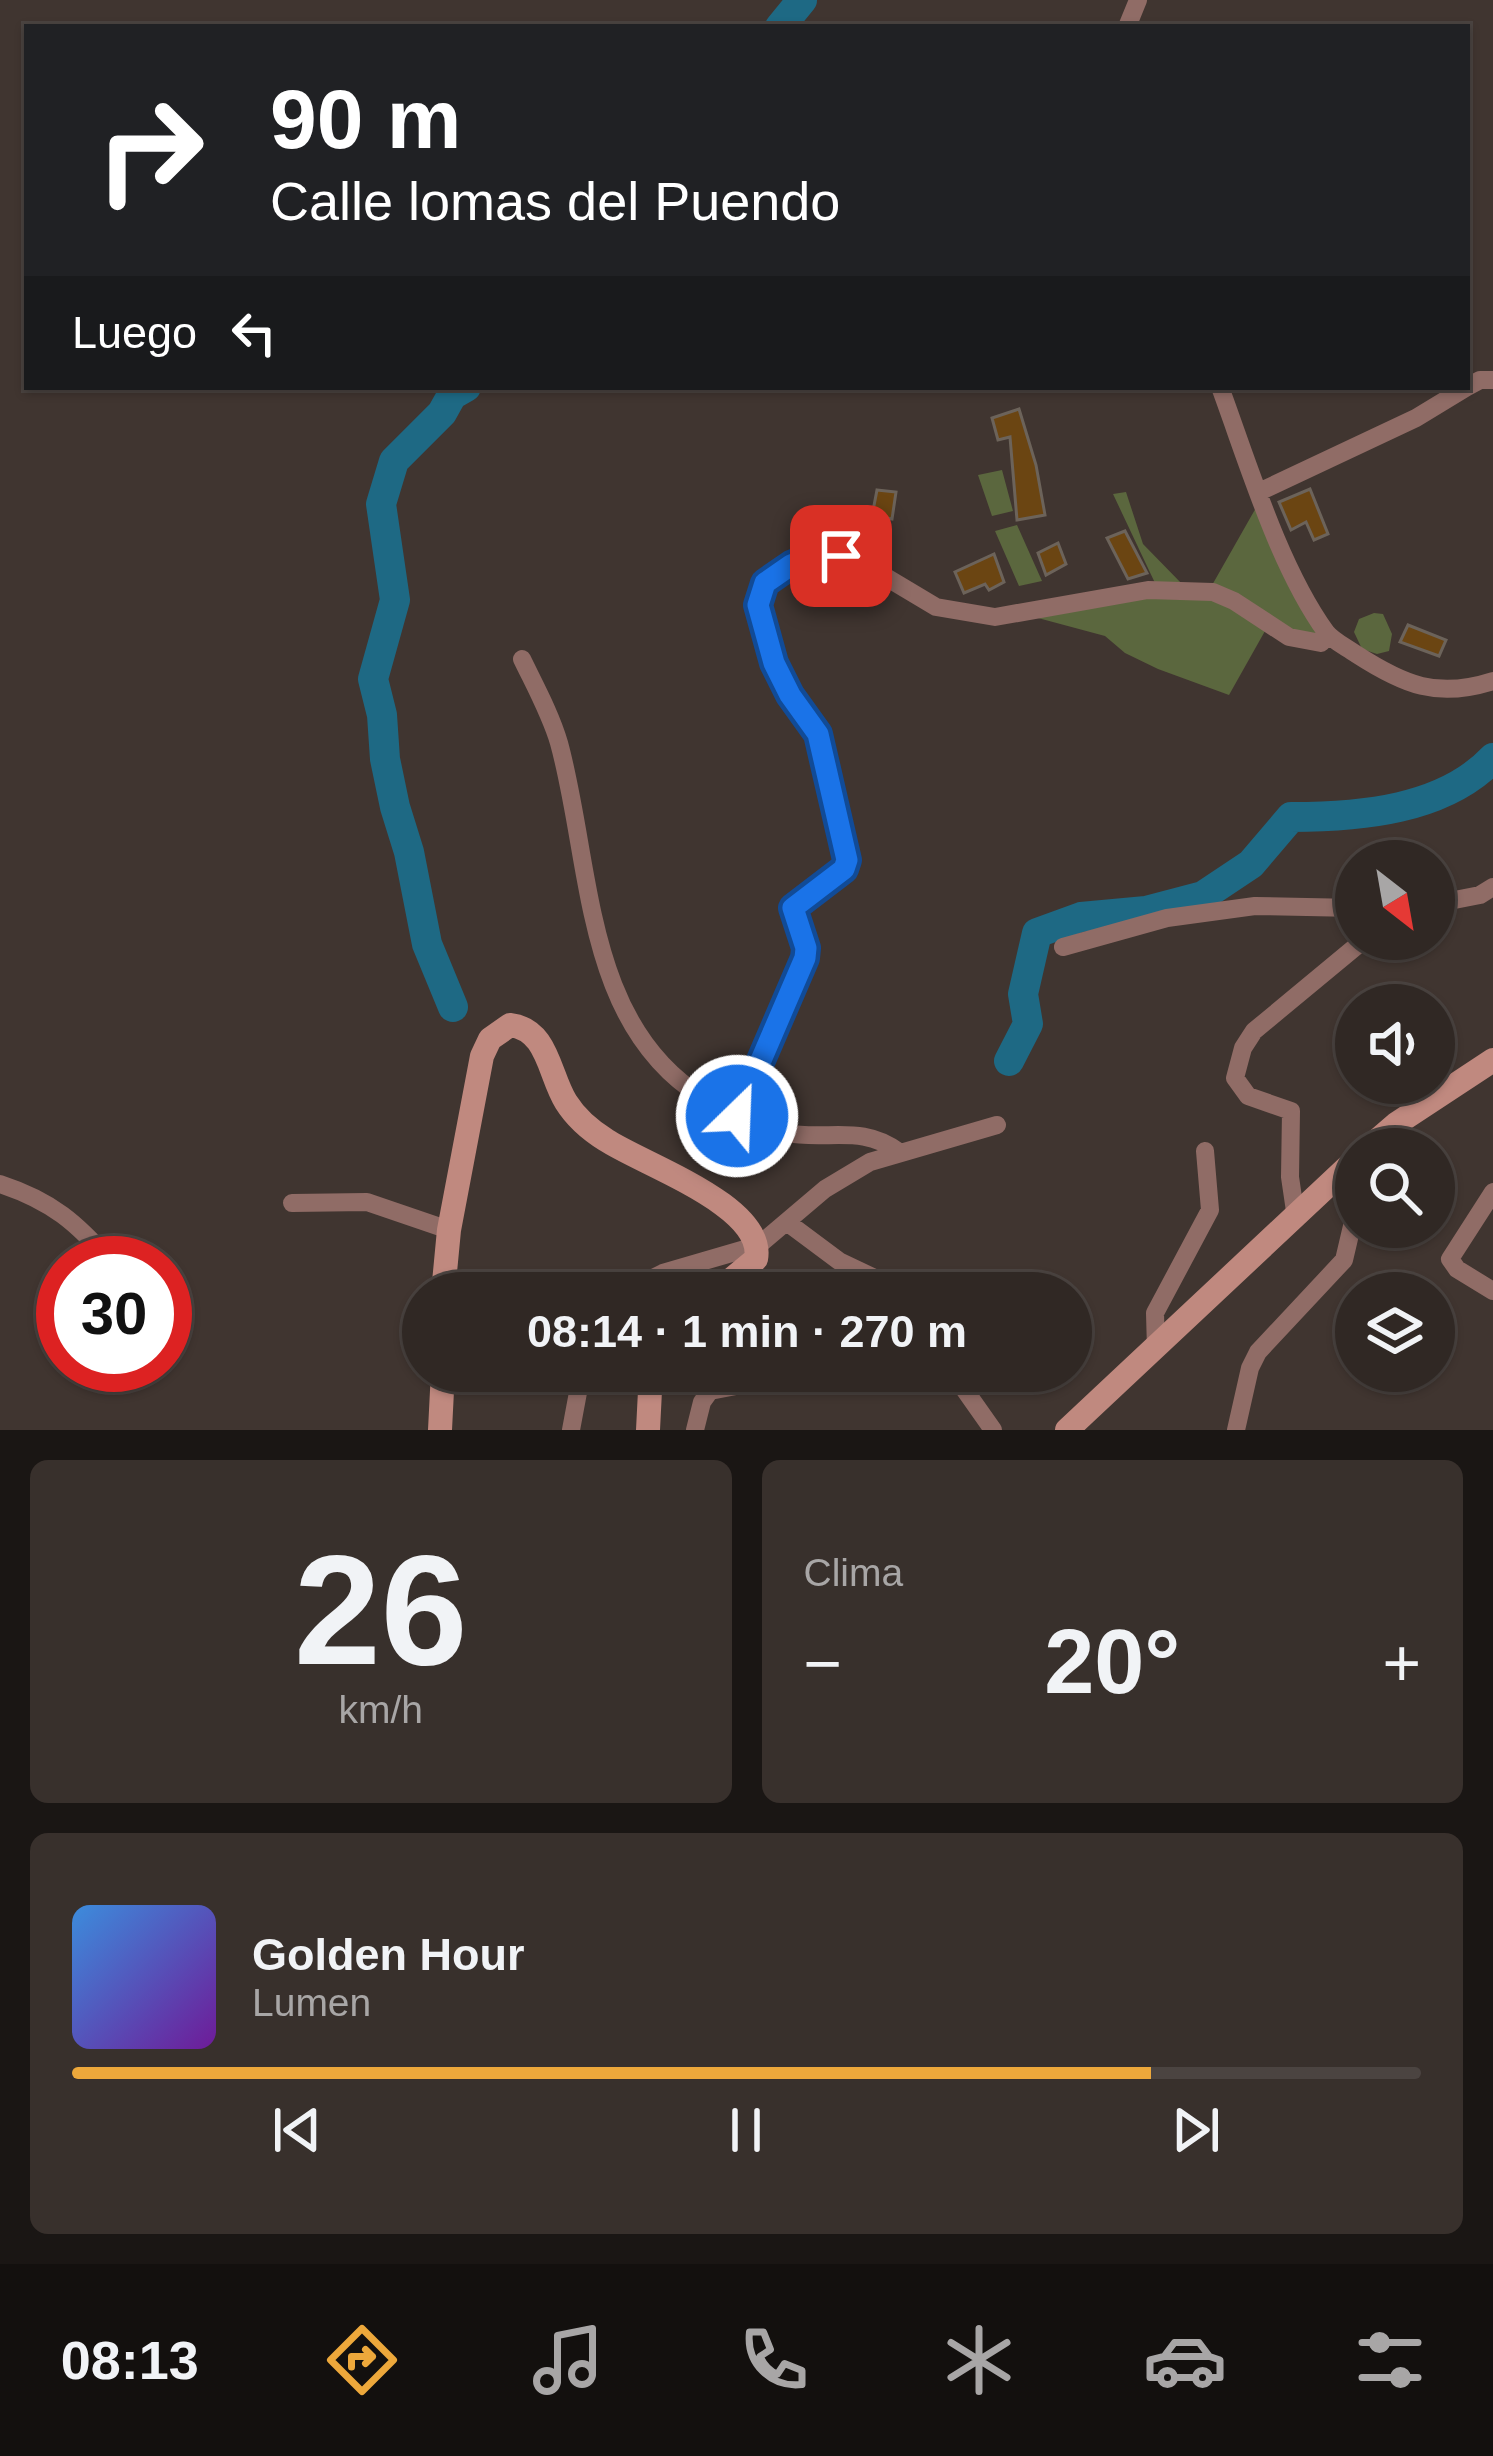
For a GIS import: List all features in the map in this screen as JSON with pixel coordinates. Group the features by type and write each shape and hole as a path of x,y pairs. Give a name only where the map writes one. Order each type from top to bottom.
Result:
{"main road":[{"path":"445,1272 482,1056 490,1039 510,1025 531,1031 565,1102 585,1126 729,1209 753,1232 759,1245 751,1266 743,1272"},
{"path":"1391,1128 1493,1060"},
{"path":"1067,1430 1335,1179"},
{"path":"440,1430 442,1392"},
{"path":"648,1430 650,1392"}],"street":[{"path":"1221,390 1258,492 1328,636 1379,670 1420,687 1462,691 1493,681"},
{"path":"1258,492 1416,418 1462,390"},
{"path":"737,1116 805,958 793,908 844,869 847,849 818,734 790,695 760,620 758,596 765,583 791,565 828,554 859,561 936,607 953,612 995,617 1148,590 1213,592 1289,637 1321,643 1328,636"},
{"path":"523,659 558,740 601,948 616,995 668,1072 737,1116 783,1133 865,1134 899,1152"},
{"path":"1455,900 1493,887"},
{"path":"1063,946 1166,918 1256,905 1335,907"},
{"path":"1296,1218 1290,1177 1292,1111 1248,1096 1235,1078 1243,1048 1254,1030 1339,960"},
{"path":"665,1272 759,1245 825,1189 870,1162 998,1125"},
{"path":"1156,1349 1155,1313 1210,1210 1205,1151"},
{"path":"0,1184 35,1196 88,1236"},
{"path":"1493,1192 1450,1258 1457,1269 1493,1291"},
{"path":"292,1203 368,1202 449,1231"},
{"path":"788,1223 862,1272"},
{"path":"1236,1430 1258,1352 1344,1260 1347,1248"},
{"path":"571,1430 578,1392"},
{"path":"695,1430 709,1392"},
{"path":"966,1392 993,1430"}],"green space":[{"path":"1002,470 1013,511 992,516 978,475"},
{"path":"1126,492 1143,544 1183,585 1155,583 1113,494"},
{"path":"1257,506 1319,636 1294,632 1211,587"},
{"path":"1017,525 1042,581 1019,586 995,531"},
{"path":"1124,598 1219,600 1265,631 1229,695 1158,669 1125,653 1105,636 1038,618"},
{"path":"1383,614 1392,634 1389,651 1377,654 1362,649 1354,632 1359,619"}],"building":[{"path":"1019,409 1045,515 1017,520 1010,437 998,440 992,418"},
{"path":"1310,489 1328,534 1314,540 1306,522 1291,530 1279,502"},
{"path":"877,490 896,492 892,519 872,516"},
{"path":"1125,531 1147,573 1128,579 1107,538"},
{"path":"1058,543 1066,564 1046,575 1038,553"},
{"path":"994,554 1004,582 989,590 985,584 964,593 955,572"},
{"path":"1408,625 1446,640 1439,656 1400,642"}],"waterway":[{"path":"782,24 802,0"},
{"path":"453,1007 427,944 385,759 373,679 395,600 381,504 394,461 461,390"},
{"path":"1009,1061 1028,1024 1023,994 1037,933 1081,917 1146,911 1203,896 1251,864 1291,817 1372,812 1426,800 1473,775 1493,758"}],"route":[{"path":"737,1116 805,958 793,908 844,869 847,860 815,725 790,695 774,663 760,620 758,596 765,583 807,557 841,556"}]}
